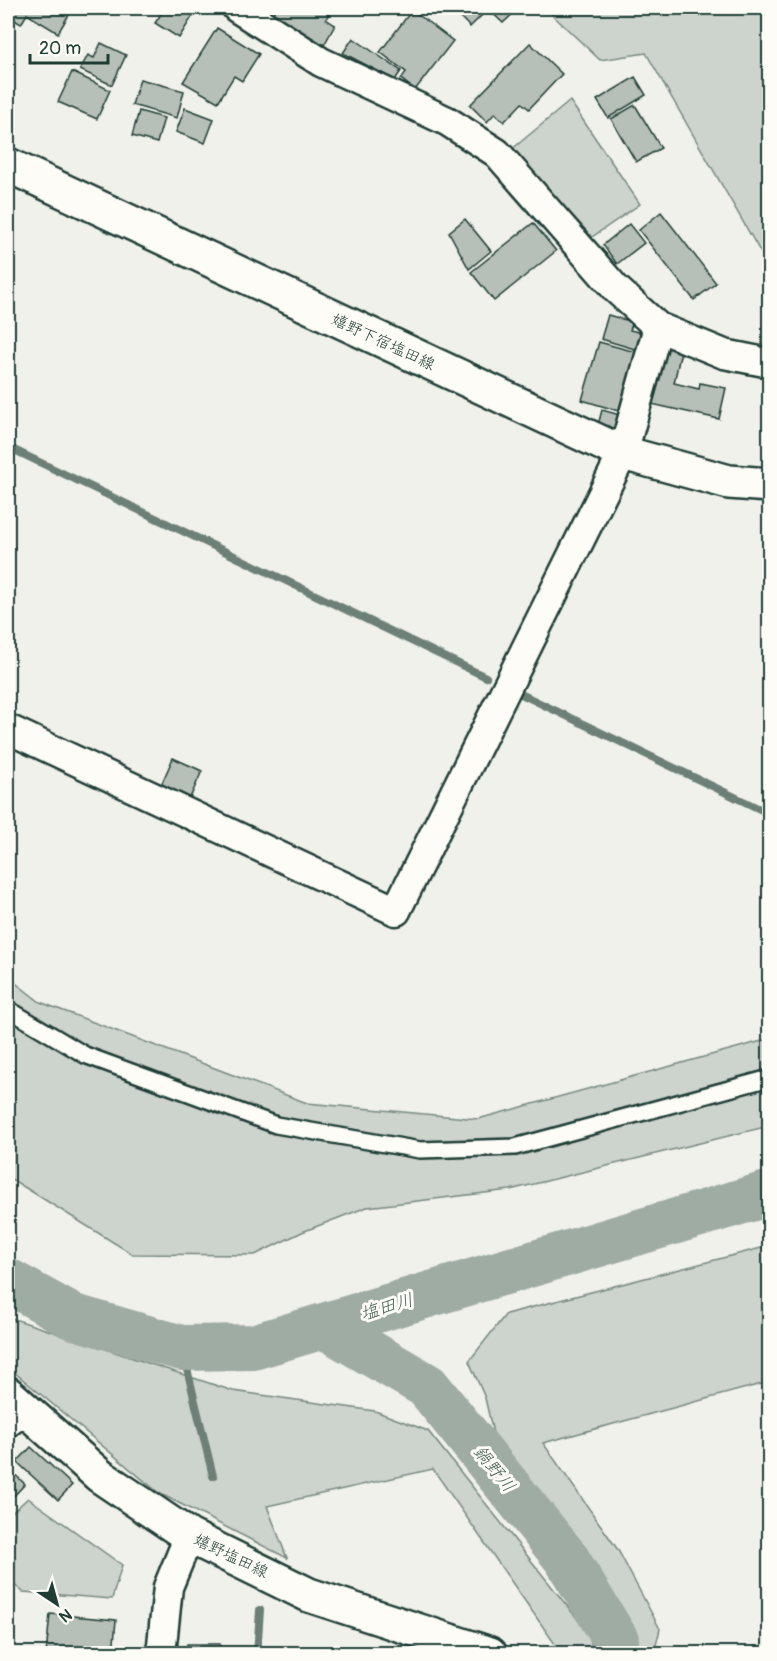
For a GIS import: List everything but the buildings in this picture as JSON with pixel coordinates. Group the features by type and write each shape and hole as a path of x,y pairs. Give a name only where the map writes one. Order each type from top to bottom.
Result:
{"main road":[{"name":"嬉野下宿塩田線","path":"8,165 623,453 729,482 770,485"},
{"name":"嬉野塩田線","path":"13,1409 100,1476 189,1536 309,1595 490,1653"}],"street":[{"path":"237,8 321,62 447,121 497,153 616,288 658,327 724,354 770,363"},
{"path":"8,729 396,911 623,453 658,327"},
{"path":"161,1653 168,1587 189,1536"}],"lane":[{"path":"8,1009 85,1055 276,1125 420,1150 515,1147 770,1078"}],"shaded area":[{"path":"545,8 769,8 769,267 646,53 600,60"},
{"path":"570,101 640,204 592,237 511,150"},
{"path":"8,977 40,1002 307,1103 478,1119 769,1039 769,1126 510,1190 367,1207 302,1232 255,1255 132,1254 8,1177"},
{"path":"769,1246 769,1382 543,1443 618,1550 660,1629 654,1653 627,1653 629,1625 494,1437 485,1398 469,1361 506,1314"},
{"path":"8,1317 233,1391 375,1411 428,1431 591,1636 591,1653 571,1653 557,1647 433,1469 267,1506 287,1558 159,1493 8,1367"},
{"path":"28,1498 122,1565 112,1599 23,1592 8,1580 8,1516"}],"waterway":[{"path":"8,447 486,677"},
{"path":"521,694 770,814"},
{"name":"塩田川","path":"8,1281 71,1316 182,1348 253,1347 770,1193"},
{"name":"鍋野川","path":"326,1327 427,1386 566,1558 616,1640 614,1654"},
{"path":"182,1348 213,1476"},
{"path":"257,1654 260,1610"}]}
